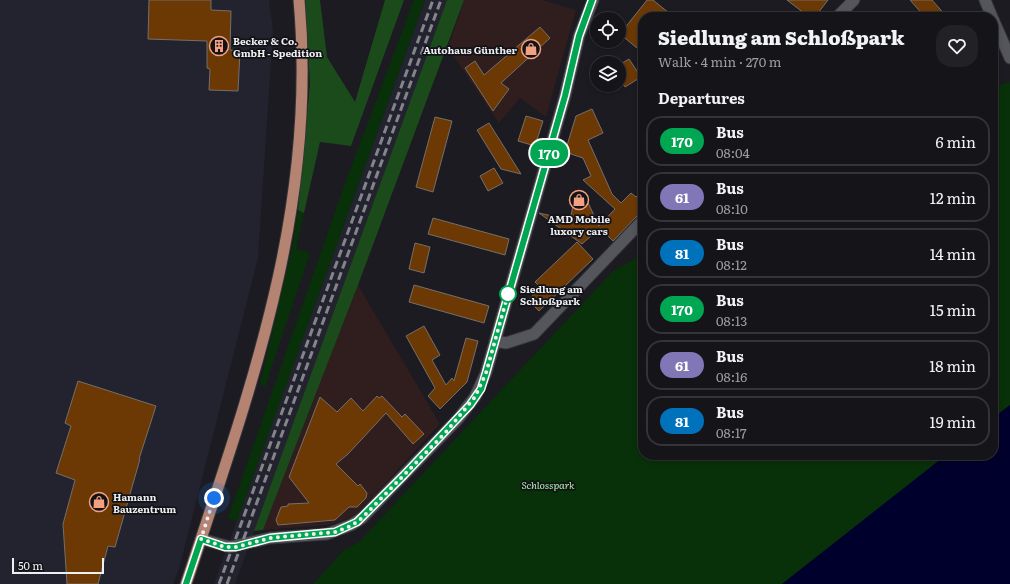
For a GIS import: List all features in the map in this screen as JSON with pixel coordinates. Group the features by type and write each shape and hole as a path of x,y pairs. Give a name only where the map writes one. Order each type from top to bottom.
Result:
{"main road":[{"path":"186,584 246,402 274,302 286,245 296,181 301,111 302,68 299,0"}],"street":[{"path":"201,539 225,547 236,547 270,538 335,532 357,522 470,405 481,389 565,96 579,36 592,0"},
{"path":"842,12 854,0"},
{"path":"985,0 990,12"},
{"path":"998,30 1010,58"},
{"path":"495,341 506,343 534,334 638,225"}],"shaded area":[{"path":"0,0 269,0 273,31 258,258 179,569 173,584 0,584"},
{"path":"425,0 447,0 235,584 214,584"},
{"path":"464,0 542,0 576,10 546,117 520,98 499,123 448,48"},
{"path":"358,285 440,424 358,513 347,519 328,525 263,530"}],"green space":[{"path":"305,0 320,0 327,57 355,102 385,0 404,0 351,146 320,142 304,213 298,210 310,84"},
{"path":"414,0 425,0 237,521 228,518 344,186"},
{"path":"447,0 464,0 358,285 263,530 254,531"},
{"path":"1010,82 1010,405 998,414 998,86"},
{"path":"298,210 304,213 296,249 310,253 265,387 260,384 292,249"},
{"name":"Schlosspark","path":"638,257 638,460 940,460 782,584 313,584 343,551 359,542 612,272"}],"water":[{"path":"1010,405 1010,584 782,584 940,460 998,460 998,414"}],"building":[{"name":"Becker & Co. GmbH - Spedition","path":"149,0 211,0 211,10 231,11 230,50 240,51 238,91 209,90 210,69 207,68 207,41 148,39"},
{"path":"647,0 653,0 668,12 638,12 638,49 626,39 626,26"},
{"path":"787,0 828,0 819,12 803,12"},
{"path":"910,0 932,0 943,12 921,12"},
{"path":"540,27 550,38 501,83 509,89 493,111 465,68 475,61 484,75"},
{"path":"629,59 638,72 638,79 626,86 626,61"},
{"path":"592,109 603,133 588,140 612,194 621,203 631,193 636,197 638,195 638,215 613,241 600,228 582,244 539,213 570,220 576,192 583,192 599,226 615,209 583,180 591,176 583,158 565,152 576,116"},
{"path":"526,116 543,121 535,146 518,141"},
{"path":"435,117 452,121 433,192 416,187"},
{"path":"489,123 521,174 501,169 477,130"},
{"path":"494,168 503,183 488,191 480,176"},
{"path":"433,218 509,239 505,255 428,234"},
{"path":"577,242 593,259 539,311 528,300 541,288 535,282"},
{"path":"415,243 430,247 424,273 409,269"},
{"path":"414,285 489,306 484,323 409,302"},
{"path":"424,326 440,355 432,360 446,385 452,378 454,381 466,338 478,341 467,382 440,409 428,396 435,388 406,336"},
{"name":"Hamann Bauzentrum","path":"78,381 156,406 139,459 115,547 108,546 98,584 67,584 63,524 75,480 56,473 71,426 65,423"},
{"path":"377,396 379,398 382,396 402,417 405,414 424,434 413,444 386,413 348,454 336,464 358,486 360,484 367,493 366,498 357,507 349,507 335,520 278,525 276,520 281,507 288,506 288,504 309,503 289,477 320,397 337,412 351,398 363,411"}],"railway":[{"path":"219,584 433,0"},
{"path":"227,584 441,0"}],"bus line":[{"name":"170","path":"186,584 201,539 225,547 236,547 262,539 318,535 335,532 343,530 357,522 446,432 470,405 481,389 486,373 565,96 579,36 592,0"}],"place":[{"name":"Becker & Co. GmbH - Spedition","path":"219,46"},
{"name":"Autohaus Günther","path":"531,49"},
{"name":"AMD Mobile luxory cars","path":"579,200"},
{"name":"Siedlung am Schloßpark","path":"508,294"},
{"name":"Hamann Bauzentrum","path":"99,502"}],"route":[{"path":"214,498 201,539 225,547 236,547 262,539 318,535 335,532 343,530 357,522 446,432 470,405 481,389 508,294"}]}
